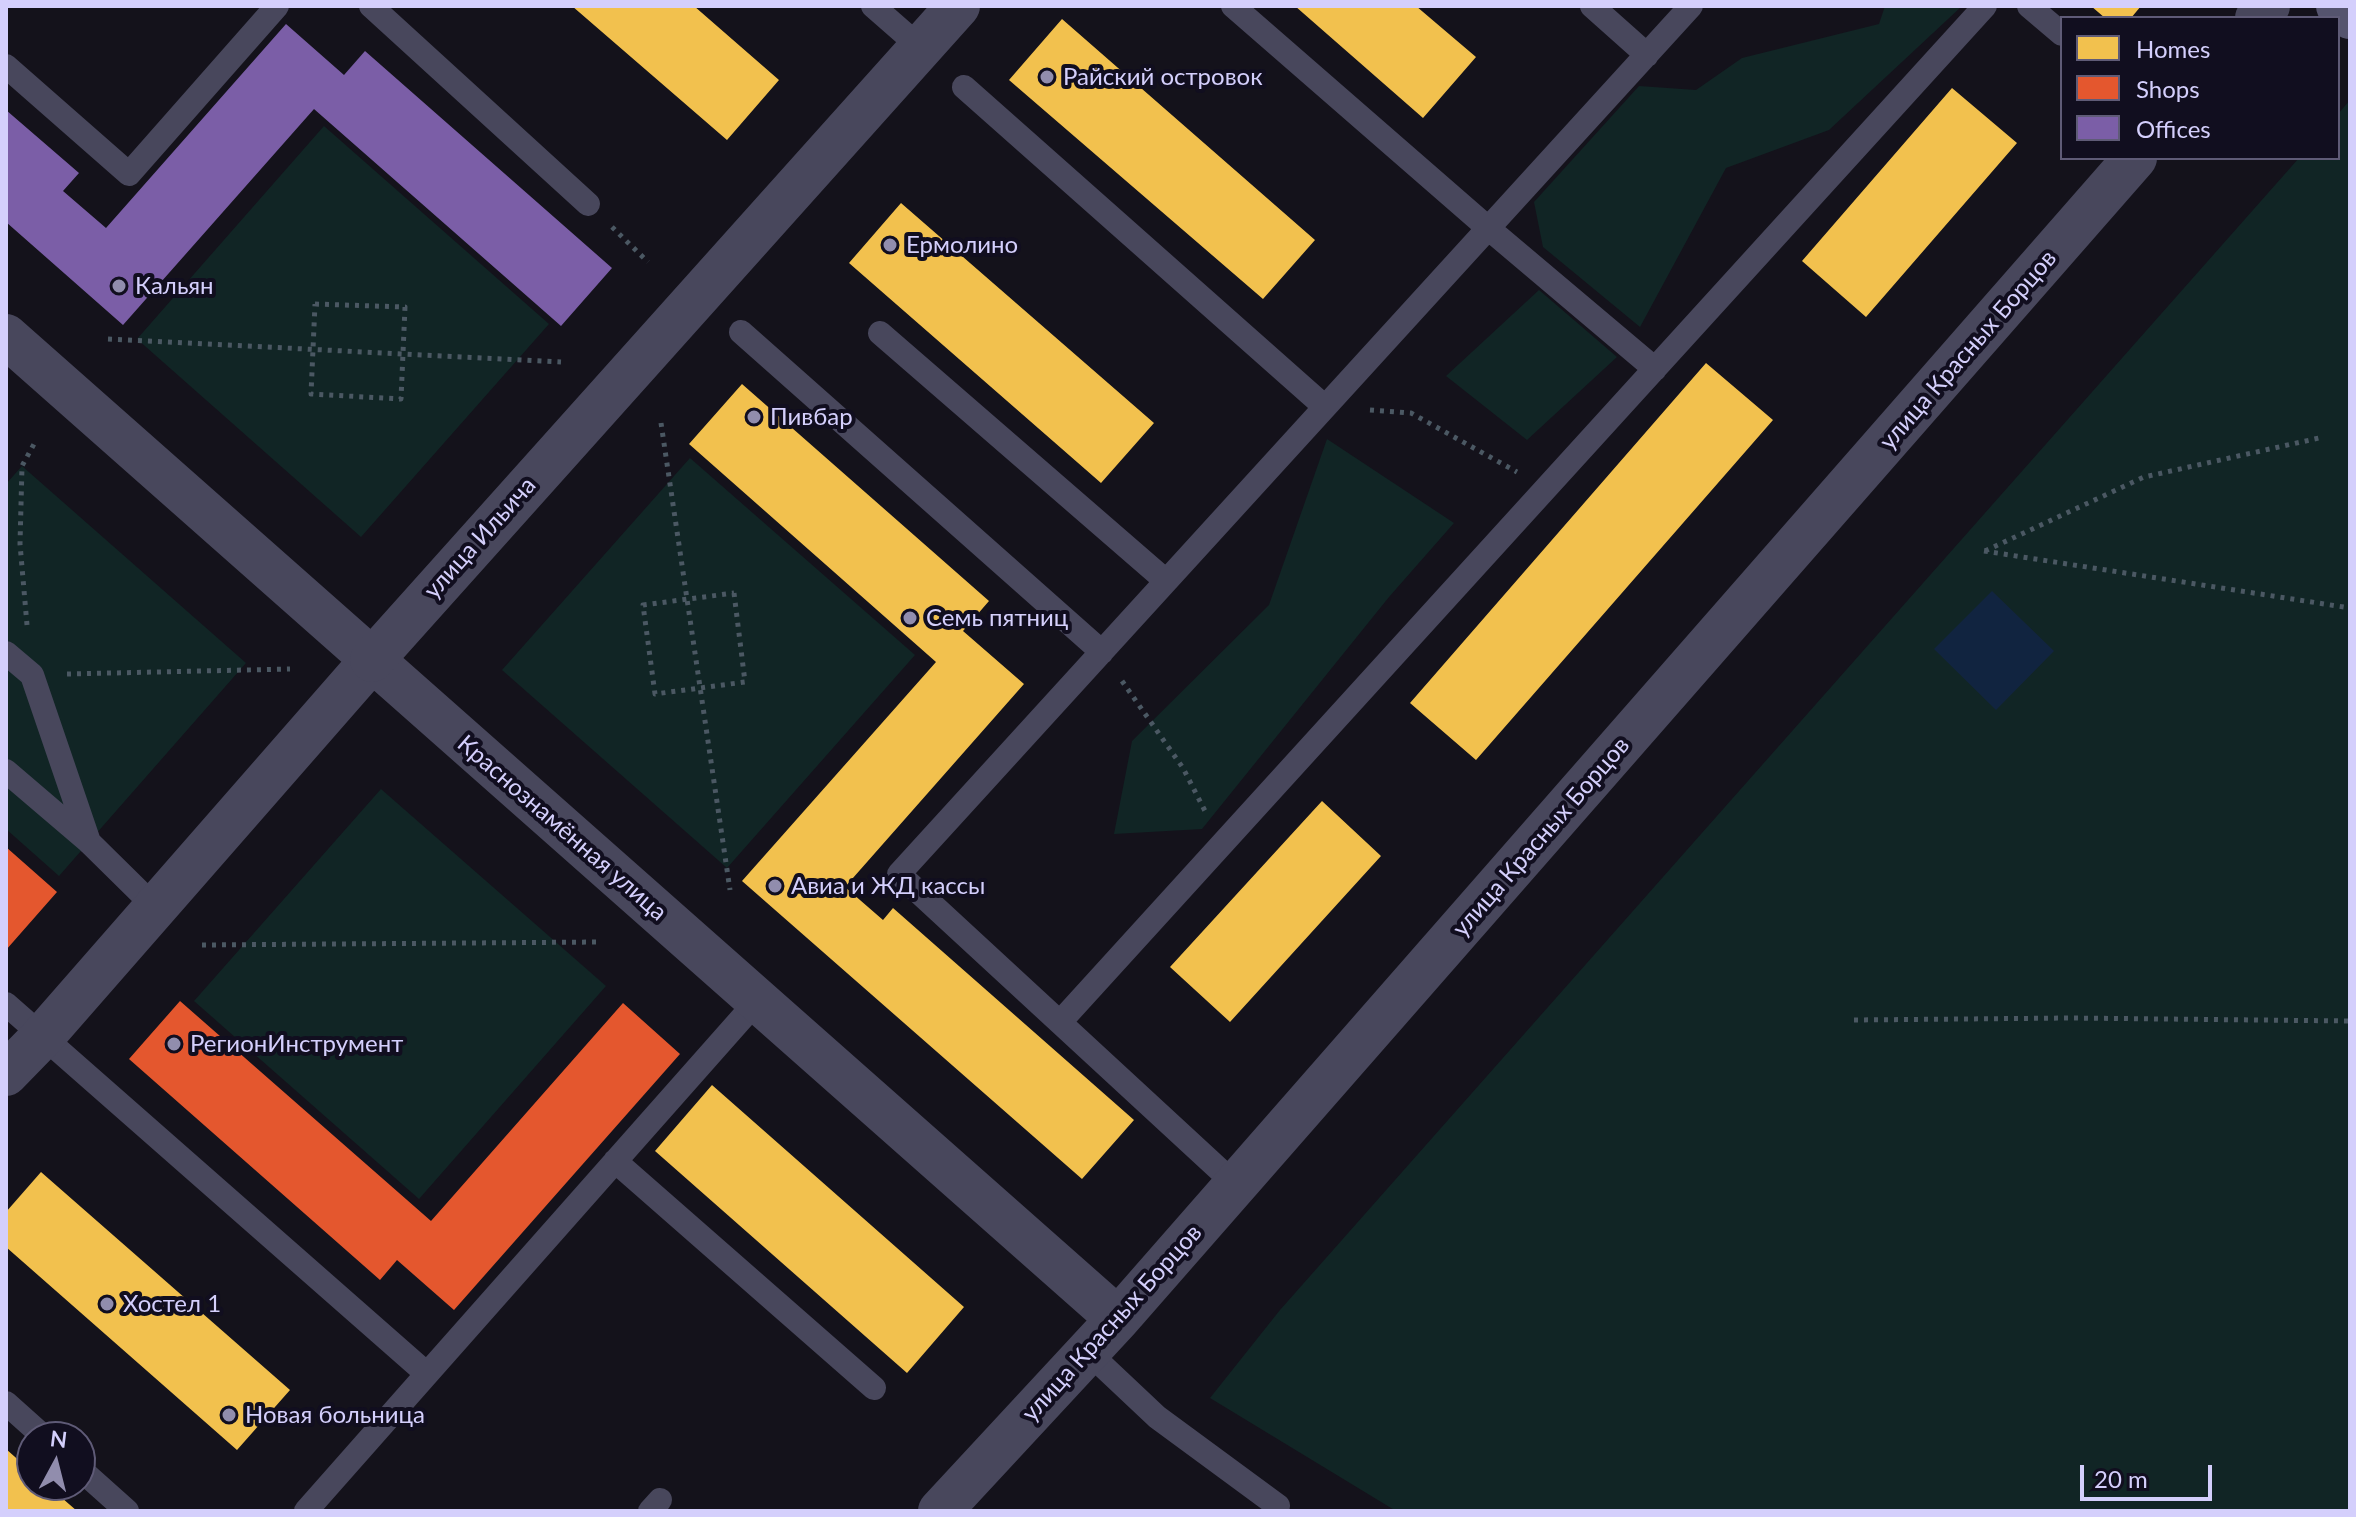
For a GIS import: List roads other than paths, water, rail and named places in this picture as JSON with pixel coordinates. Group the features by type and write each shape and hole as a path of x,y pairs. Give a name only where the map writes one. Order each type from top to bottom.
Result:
{"main road":[{"path":"2338,6 2350,17"}],"street":[{"name":"улица Ильича","path":"6,1074 958,6"},
{"name":"улица Красных Борцов","path":"940,1511 1118,1319 2133,160"},
{"name":"Краснознамённая улица","path":"6,336 1118,1319"}],"lane":[{"path":"6,66 129,174 277,6"},
{"path":"371,6 588,204"},
{"path":"873,6 921,48"},
{"path":"1233,6 1655,369"},
{"path":"1592,6 1647,55"},
{"path":"1236,1185 899,874 1691,6"},
{"path":"1061,1021 1985,6"},
{"path":"2029,6 2060,32"},
{"path":"964,87 1325,407"},
{"path":"741,332 1102,652"},
{"path":"880,333 1166,581"},
{"path":"6,653 32,675 89,842"},
{"path":"6,771 89,842 156,908"},
{"path":"306,1511 758,1000"},
{"path":"6,1004 427,1374"},
{"path":"615,1161 874,1388"},
{"path":"1088,1352 1157,1417 1278,1506"},
{"path":"6,1403 26,1421"},
{"path":"96,1483 127,1511"}],"water":[{"path":"1992,591 2054,651 1996,710 1934,649"}],"place":[{"name":"Райский островок","path":"1047,77"},
{"name":"Ермолино","path":"890,245"},
{"name":"Кальян","path":"119,286"},
{"name":"Пивбар","path":"754,417"},
{"name":"Семь пятниц","path":"910,618"},
{"name":"Авиа и ЖД кассы","path":"775,886"},
{"name":"РегионИнструмент","path":"174,1044"},
{"name":"Хостел 1","path":"107,1304"},
{"name":"Новая больница","path":"229,1415"}]}
